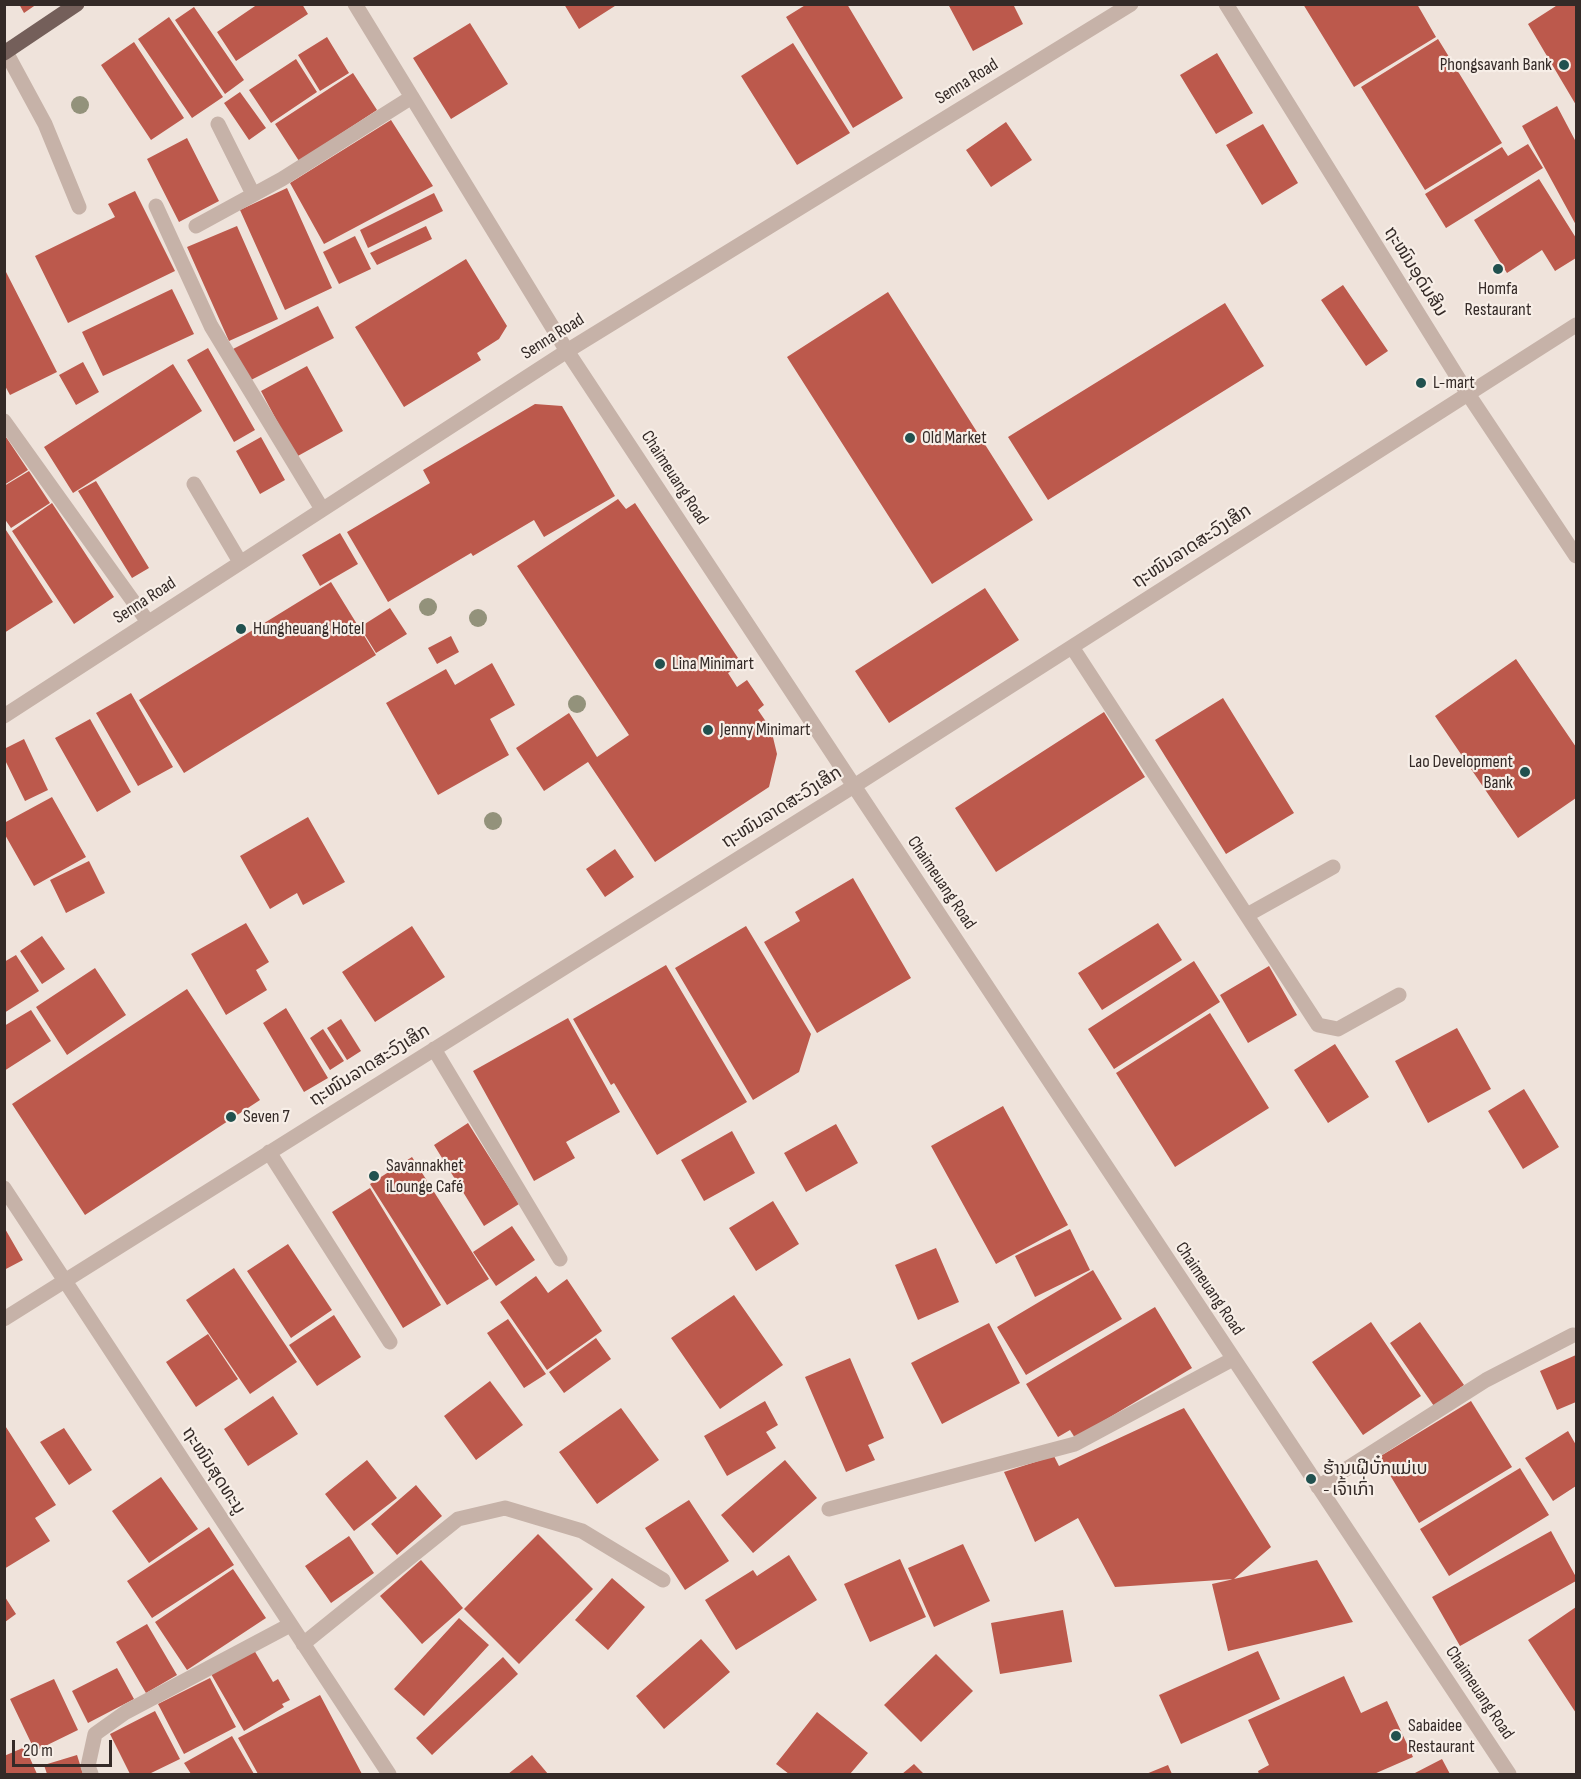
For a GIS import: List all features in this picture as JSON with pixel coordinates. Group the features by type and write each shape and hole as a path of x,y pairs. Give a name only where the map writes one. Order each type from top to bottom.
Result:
{"main road":[{"path":"5,53 77,4"}],"street":[{"name":"Chaimeuang Road","path":"355,4 567,351 1509,1774"},
{"name":"Senna Road","path":"4,716 567,351 1131,4"},
{"name":"ຖະໜົນອຸດົມສິນ","path":"1226,4 1468,394 1576,556"},
{"path":"5,53 45,124 79,207"},
{"path":"196,226 282,179 412,97"},
{"path":"218,124 253,195"},
{"path":"156,206 211,326 322,509"},
{"name":"ຖະໜົນລາດສະວົງເສິກ","path":"4,1319 854,786 1576,325"},
{"path":"4,421 148,622"},
{"path":"194,484 240,562"},
{"path":"1072,647 1318,1024 1338,1029 1400,995"},
{"path":"1247,915 1333,867"},
{"path":"434,1049 560,1259"},
{"path":"269,1152 390,1342"},
{"name":"ຖະໜົນສຸດທະນູ","path":"4,1188 389,1774"},
{"path":"1318,1487 1486,1380 1573,1335"},
{"path":"830,1509 1075,1444 1233,1359"},
{"path":"303,1644 458,1520 505,1508 582,1531 663,1580"},
{"path":"91,1774 88,1766 95,1734 126,1712 290,1625"}],"building":[{"path":"19,4 37,4 24,13"},
{"path":"258,4 302,4 308,14 236,61 217,32"},
{"path":"564,4 618,4 579,29"},
{"path":"807,4 847,4 903,98 853,128 786,17"},
{"path":"948,4 1013,4 1023,24 973,51"},
{"path":"1303,4 1417,4 1436,37 1354,87"},
{"name":"Phongsavanh Bank","path":"1559,4 1576,4 1576,105 1528,24"},
{"path":"194,7 244,80 225,94 175,20"},
{"path":"169,17 223,97 192,118 138,39"},
{"path":"470,23 508,84 451,119 413,58"},
{"path":"327,37 349,73 320,91 298,55"},
{"path":"1438,39 1502,143 1425,190 1361,87"},
{"path":"134,42 184,118 151,140 101,65"},
{"path":"793,43 850,133 797,165 741,76"},
{"path":"1217,53 1253,113 1216,134 1180,75"},
{"path":"296,59 317,92 271,123 249,90"},
{"path":"353,73 377,110 299,161 275,124"},
{"path":"240,92 266,128 249,140 224,103"},
{"path":"1557,106 1576,142 1576,225 1522,126"},
{"path":"391,120 433,186 324,244 290,183"},
{"path":"1006,122 1032,160 991,187 966,150"},
{"path":"1263,124 1298,183 1262,205 1226,145"},
{"path":"187,138 219,201 179,222 147,159"},
{"path":"1528,144 1543,168 1446,228 1425,194 1502,147 1508,156"},
{"path":"1539,179 1576,238 1576,258 1555,271 1542,250 1507,273 1474,220"},
{"path":"287,188 332,288 285,310 240,210"},
{"path":"135,191 175,271 68,323 35,256 115,217 108,204"},
{"path":"434,193 443,211 368,248 360,230"},
{"path":"237,226 278,319 229,341 187,247"},
{"path":"426,226 432,239 377,265 370,253"},
{"path":"355,236 371,269 339,284 323,252"},
{"path":"466,259 507,326 499,339 477,353 481,360 404,407 355,327"},
{"path":"6,272 57,372 10,395 4,384 4,273"},
{"path":"1343,285 1388,351 1366,366 1321,300"},
{"path":"172,289 194,334 103,376 82,332"},
{"name":"Old Market","path":"888,292 1033,520 932,584 787,357"},
{"path":"1225,303 1264,366 1048,500 1008,437"},
{"path":"318,306 334,338 249,381 233,349"},
{"path":"208,348 255,430 234,442 187,360"},
{"path":"83,362 99,392 76,405 59,375"},
{"path":"173,364 202,411 73,493 44,447"},
{"path":"307,366 343,431 296,457 261,391"},
{"path":"535,404 562,406 615,496 544,537 534,520 473,556 471,553 388,602 347,532 430,483 423,470"},
{"path":"4,434 28,470 4,485"},
{"path":"261,437 285,480 260,494 236,451"},
{"path":"29,471 50,503 11,528 4,518 4,486"},
{"path":"96,481 149,568 132,578 78,491"},
{"path":"618,499 626,509 635,503 742,664 728,673 737,687 747,680 764,705 758,710 771,729 777,754 769,787 655,862 588,762 544,791 516,748 569,713 597,757 629,735 517,566"},
{"path":"52,503 114,597 74,624 12,531"},
{"path":"4,527 53,602 4,633"},
{"path":"340,533 358,564 320,586 302,555"},
{"path":"331,582 376,655 184,773 139,700"},
{"path":"985,588 1019,640 889,723 855,671"},
{"path":"390,608 407,634 376,653 360,627"},
{"path":"451,636 459,652 437,664 428,648"},
{"name":"Lao Development Bank","path":"1516,659 1576,747 1576,798 1518,838 1435,716"},
{"path":"492,663 515,705 490,719 509,755 438,795 386,703 446,669 455,685"},
{"path":"131,693 173,767 138,786 96,713"},
{"path":"1223,698 1294,813 1226,854 1155,740"},
{"path":"1104,712 1145,777 996,872 955,808"},
{"path":"90,719 131,792 97,812 55,738"},
{"path":"24,739 48,790 25,801 4,758 4,749"},
{"path":"52,797 86,857 34,886 4,833 4,823"},
{"path":"308,817 345,882 303,905 297,893 270,909 240,856"},
{"path":"615,849 634,877 605,897 586,869"},
{"path":"89,861 105,893 66,913 50,880"},
{"path":"853,878 911,978 817,1033 764,942 800,921 795,912"},
{"path":"246,923 269,962 256,970 267,990 226,1015 191,954"},
{"path":"1158,923 1182,960 1102,1010 1078,973"},
{"path":"412,926 445,977 375,1022 342,972"},
{"path":"746,926 811,1034 799,1072 753,1100 675,968"},
{"path":"42,936 65,969 42,984 20,951"},
{"path":"16,955 39,991 4,1013 4,962"},
{"path":"1194,961 1220,1002 1114,1069 1088,1029"},
{"path":"666,965 747,1102 657,1155 614,1083 611,1085 573,1019"},
{"path":"1269,966 1297,1015 1248,1043 1220,995"},
{"path":"95,968 126,1015 67,1055 36,1007"},
{"path":"187,989 260,1100 85,1215 12,1104"},
{"path":"286,1008 328,1078 304,1092 263,1023"},
{"path":"31,1010 51,1041 4,1071 4,1026"},
{"path":"1210,1013 1269,1108 1175,1167 1116,1073"},
{"path":"568,1018 620,1112 566,1142 575,1158 534,1181 473,1071"},
{"path":"341,1019 361,1051 347,1060 327,1028"},
{"path":"1457,1028 1491,1089 1428,1123 1395,1061"},
{"path":"323,1029 344,1061 330,1070 310,1038"},
{"path":"1335,1044 1369,1097 1328,1123 1294,1070"},
{"path":"1524,1089 1559,1147 1523,1169 1488,1111"},
{"path":"1003,1106 1068,1225 996,1264 931,1146"},
{"path":"468,1123 519,1204 484,1226 434,1145"},
{"path":"836,1124 858,1163 806,1192 784,1153"},
{"path":"732,1131 755,1173 704,1201 681,1160"},
{"path":"412,1157 489,1279 447,1305 370,1184"},
{"path":"370,1188 441,1305 403,1328 332,1212"},
{"path":"773,1201 799,1244 756,1271 729,1228"},
{"path":"512,1226 535,1260 496,1286 473,1252"},
{"path":"4,1227 23,1260 4,1270"},
{"path":"1070,1229 1090,1270 1035,1297 1015,1256"},
{"path":"288,1244 332,1310 291,1338 247,1271"},
{"path":"936,1248 959,1302 918,1320 895,1265"},
{"path":"234,1268 297,1362 250,1394 186,1300"},
{"path":"1093,1270 1122,1319 1026,1375 997,1327"},
{"path":"536,1276 548,1293 567,1279 602,1331 547,1370 500,1302"},
{"path":"734,1295 783,1365 720,1409 671,1338"},
{"path":"1155,1307 1192,1368 1075,1438 1070,1430 1058,1437 1026,1384"},
{"path":"334,1315 361,1357 317,1386 289,1345"},
{"path":"508,1319 546,1374 524,1388 487,1333"},
{"path":"1371,1322 1421,1396 1363,1435 1312,1362"},
{"path":"1420,1322 1464,1385 1434,1406 1390,1343"},
{"path":"989,1323 1020,1383 942,1424 911,1363"},
{"path":"208,1334 238,1379 196,1407 166,1362"},
{"path":"596,1338 611,1359 564,1393 549,1372"},
{"path":"1576,1355 1576,1402 1557,1410 1540,1371"},
{"path":"850,1358 884,1438 868,1445 875,1460 846,1472 805,1377"},
{"path":"490,1381 523,1425 476,1460 444,1416"},
{"path":"273,1396 298,1434 248,1466 224,1429"},
{"path":"765,1401 778,1425 766,1432 776,1448 727,1476 704,1436"},
{"path":"1471,1401 1512,1467 1419,1523 1379,1457"},
{"path":"621,1408 659,1460 597,1504 559,1452"},
{"path":"1184,1408 1271,1547 1234,1579 1115,1587 1078,1518 1035,1542 1004,1472 1054,1456 1059,1466"},
{"path":"4,1424 56,1505 35,1518 50,1541 4,1569"},
{"path":"64,1428 92,1470 69,1485 40,1442"},
{"path":"1568,1431 1576,1445 1576,1486 1553,1501 1525,1458"},
{"path":"367,1460 397,1498 354,1531 325,1494"},
{"path":"785,1460 817,1498 753,1553 721,1515"},
{"path":"1520,1468 1549,1515 1449,1576 1420,1529"},
{"path":"161,1477 198,1529 149,1563 112,1511"},
{"path":"416,1485 442,1516 397,1555 371,1524"},
{"path":"689,1500 729,1561 685,1590 645,1528"},
{"path":"209,1527 234,1565 152,1618 127,1581"},
{"path":"1551,1531 1576,1581 1460,1646 1432,1597"},
{"path":"538,1534 593,1589 519,1664 464,1609"},
{"path":"349,1536 374,1573 331,1603 305,1566"},
{"path":"963,1544 990,1601 934,1627 908,1568"},
{"path":"789,1555 817,1600 736,1650 705,1600 753,1570 757,1576"},
{"path":"900,1559 926,1617 870,1642 844,1584"},
{"path":"421,1560 463,1608 422,1644 380,1596"},
{"path":"1317,1560 1353,1622 1228,1651 1212,1584"},
{"path":"233,1569 266,1618 187,1670 155,1622"},
{"path":"612,1578 645,1607 608,1650 575,1620"},
{"path":"5,1597 16,1614 5,1622"},
{"path":"1576,1607 1576,1713 1528,1640"},
{"path":"1063,1610 1072,1662 1000,1674 991,1623"},
{"path":"459,1618 489,1645 424,1716 394,1689"},
{"path":"147,1624 177,1675 146,1693 116,1642"},
{"path":"701,1639 730,1672 664,1729 636,1696"},
{"path":"254,1650 273,1682 278,1679 290,1700 282,1704 284,1707 244,1731 211,1674"},
{"path":"1258,1651 1280,1699 1181,1744 1159,1695"},
{"path":"936,1654 973,1691 921,1742 884,1705"},
{"path":"503,1657 518,1674 432,1755 416,1738"},
{"path":"117,1668 134,1699 88,1723 72,1691"},
{"path":"1344,1676 1361,1713 1387,1701 1413,1757 1374,1774 1259,1774 1258,1771 1269,1765 1248,1720"},
{"path":"210,1678 236,1727 184,1754 158,1704"},
{"path":"54,1679 78,1730 35,1751 10,1699"},
{"path":"320,1695 362,1774 258,1774 238,1738"},
{"path":"155,1711 180,1759 149,1774 130,1774 110,1734"},
{"path":"817,1712 868,1753 850,1774 789,1774 776,1764"},
{"path":"232,1736 254,1774 191,1774 184,1763"},
{"path":"25,1747 37,1774 4,1774 4,1756"},
{"path":"77,1755 83,1774 47,1774 44,1765"},
{"path":"532,1755 548,1774 508,1774"},
{"path":"1442,1759 1450,1774 1413,1774"},
{"path":"914,1764 924,1774 902,1774"},
{"path":"1168,1765 1172,1774 1146,1774"}],"place":[{"name":"Phongsavanh Bank","path":"1564,65"},
{"name":"Homfa Restaurant","path":"1498,269"},
{"name":"L-mart","path":"1421,383"},
{"name":"Old Market","path":"910,438"},
{"name":"Hungheuang Hotel","path":"241,629"},
{"name":"Lina Minimart","path":"660,664"},
{"name":"Jenny Minimart","path":"708,730"},
{"name":"Lao Development Bank","path":"1525,772"},
{"name":"Seven 7","path":"231,1117"},
{"name":"Savannakhet iLounge Café","path":"374,1176"},
{"name":"ຮ້ານເຝີບັ໋ກແມ່ເບ - ເຈົ້າເກົ່າ","path":"1311,1479"},
{"name":"Sabaidee Restaurant","path":"1396,1736"}]}
